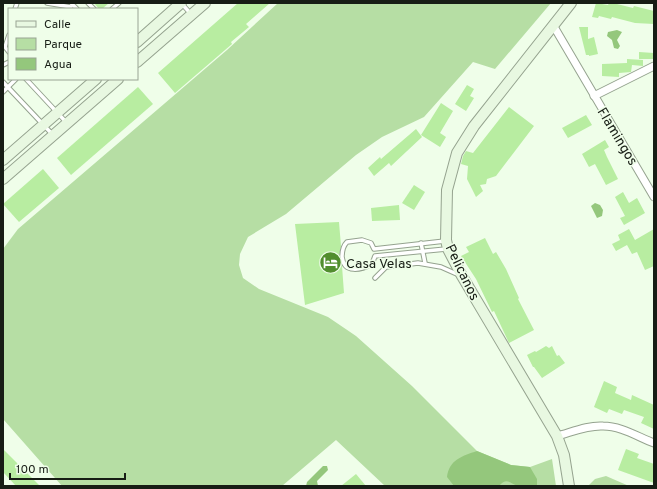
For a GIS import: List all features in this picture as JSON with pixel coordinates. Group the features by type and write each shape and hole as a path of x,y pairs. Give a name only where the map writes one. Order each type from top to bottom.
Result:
{"street":[{"path":"138,41 181,3"},
{"name":"Pelicanos","path":"569,486 564,455 557,436 462,276 447,245 447,190 457,153 474,126 571,3"},
{"path":"138,61 192,14 201,4"},
{"name":"Flamingos","path":"553,25 654,197"},
{"name":"Flamingos","path":"594,96 654,66"},
{"path":"3,160 95,80"},
{"path":"3,180 117,80"},
{"path":"557,436 592,426 604,426 620,429 654,444"}],"lane":[{"path":"47,3 71,6"},
{"path":"181,3 192,14"},
{"path":"8,38 5,47 8,51"},
{"path":"3,92 15,80"},
{"path":"27,80 67,124"},
{"path":"3,82 54,135"},
{"path":"362,240 371,243 374,249 375,256 372,264 358,269 350,269 345,266 343,260 344,246 347,242 362,240"},
{"path":"374,249 421,243 447,245"},
{"path":"421,243 425,263"},
{"path":"375,256 423,252 447,245"},
{"path":"375,278 386,267 425,263 441,267 462,276"}],"green space":[{"path":"278,3 551,3 495,69 473,62 424,117 382,137 356,155 286,214 248,237 240,254 239,265 243,278 259,289 328,317 356,336 412,386 477,451 511,465 530,467 552,459 556,486 385,486 336,440 282,486 62,486 3,419 3,249 18,229 227,50"},
{"path":"606,476 629,486 588,486 595,479"}],"water":[{"path":"617,30 622,32 617,40 620,46 618,49 614,48 612,40 607,36 608,32"},
{"path":"595,203 600,205 603,210 602,216 597,218 591,206"},
{"path":"477,451 511,465 530,467 537,479 537,486 520,487 506,481 499,486 454,486 447,477 450,466 461,457"},
{"path":"323,466 327,466 328,470 317,481 318,486 306,486 307,482"}],"building":[{"path":"94,3 109,3 103,8 98,8"},
{"path":"238,3 270,3 246,24 249,27 231,42 232,44 175,93 158,73"},
{"path":"596,3 608,5 609,3 613,3 654,11 654,24 635,23 612,17 611,19 599,16 598,18 592,17"},
{"path":"579,27 588,27 588,39 594,37 598,54 589,56 586,55"},
{"path":"639,52 654,53 654,59 639,59"},
{"path":"627,59 643,60 643,66 632,65 631,72 619,73 619,77 602,76 602,64 627,63"},
{"path":"467,85 474,89 470,96 474,98 466,111 455,104"},
{"path":"138,87 153,104 71,175 57,158"},
{"path":"441,103 453,111 440,133 446,137 440,147 421,135"},
{"path":"509,107 534,126 496,176 487,179 486,184 480,185 483,191 476,197 467,179 468,166 461,164 463,156 466,151 473,153"},
{"path":"586,115 592,125 568,138 562,128"},
{"path":"416,129 422,137 391,166 389,163 374,176 368,168 380,157 381,159"},
{"path":"605,140 609,147 604,150 618,179 606,185 595,164 589,167 582,154"},
{"path":"43,169 59,188 19,222 3,204"},
{"path":"414,185 425,192 414,210 402,203"},
{"path":"623,192 629,203 637,198 645,213 624,225 620,218 625,216 615,197"},
{"path":"399,205 400,220 372,221 371,208"},
{"path":"339,222 341,246 339,257 342,266 344,293 305,305 295,224"},
{"path":"629,229 635,240 654,229 654,266 645,270 637,252 632,254 627,245 616,251 612,244 620,240 618,235"},
{"path":"485,238 493,254 496,252 506,269 519,298 518,299 534,330 509,343 494,311 492,312 476,279 461,256 469,252 466,247"},
{"path":"546,346 549,348 552,346 557,356 559,355 565,363 542,378 533,367 527,355"},
{"path":"604,381 617,387 615,393 631,400 632,395 654,405 654,429 641,423 644,417 624,410 622,414 609,409 607,413 594,407"},
{"path":"3,449 40,486 16,486 3,472"},
{"path":"626,449 639,454 637,458 654,464 654,483 618,470"},
{"path":"356,474 366,486 341,486"}],"place":[{"name":"Casa Velas","path":"330,263"}]}
